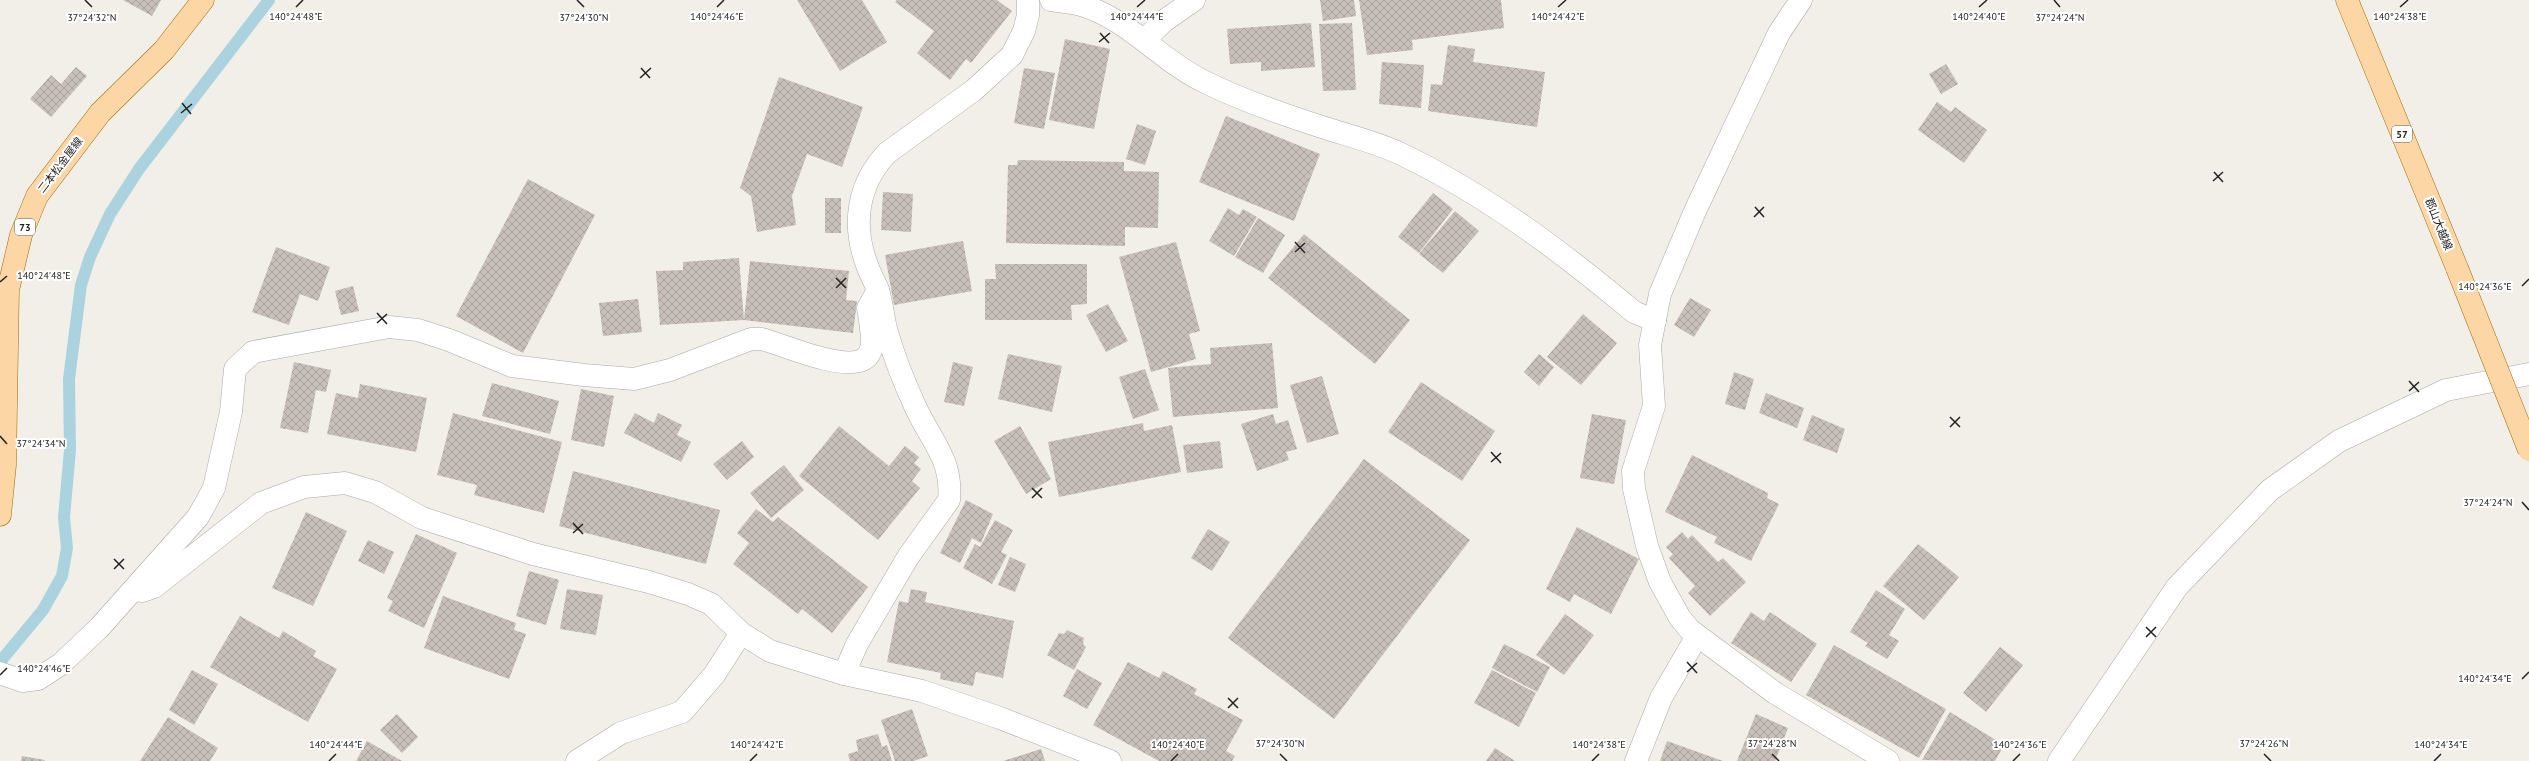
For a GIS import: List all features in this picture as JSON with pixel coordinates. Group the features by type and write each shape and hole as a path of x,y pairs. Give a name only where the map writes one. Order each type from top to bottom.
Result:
{"main road":[{"name":"二本松金屋線","path":"0,515 4,472 3,363 8,290 21,235 37,196 100,113 164,50 203,0"},
{"name":"郡山大越線","path":"2347,0 2457,268 2529,450"}],"street":[{"path":"844,674 857,644 908,557 949,500 950,489 947,466 915,407 886,330 878,290 866,264 857,224 859,203 867,180 876,165 887,153 974,90 1012,55 1024,32 1028,15 1028,0"},
{"path":"1051,0 1081,5 1099,13 1144,40 1172,63 1219,89 1276,112 1369,140 1401,154 1456,183 1518,222 1634,312 1655,321"},
{"path":"1144,40 1164,21 1194,0"},
{"path":"1801,0 1779,33 1695,210 1660,294 1650,345 1654,406 1633,471 1634,489 1648,546 1660,582 1680,618 1697,636 1775,693 1888,761"},
{"path":"0,673 22,681 38,679 61,664 83,646 198,517 214,488 231,412 235,369 252,352 389,327 418,330 449,340 512,366 584,375 634,379 670,370 751,339 762,339 833,360 855,361 865,358 873,346 871,319 868,308 878,290"},
{"path":"2059,761 2177,587 2270,490 2339,441 2446,390 2529,374"},
{"path":"134,590 142,591 154,587 261,503 304,487 345,484 375,492 422,518 526,552 649,582 699,598 711,604 741,633 770,651 844,674 922,691 1014,723 1110,761"},
{"path":"577,761 621,733 682,712 714,675 741,633"},
{"path":"1636,761 1661,698 1697,636"}],"building":[{"path":"123,0 161,0 152,16"},
{"path":"797,0 862,0 887,42 840,71"},
{"path":"897,0 997,0 1012,11 971,63 966,59 950,80 917,53 934,31 895,2"},
{"path":"1320,0 1354,0 1356,16 1323,21"},
{"path":"1359,0 1501,0 1504,28 1412,40 1413,50 1367,55"},
{"path":"1311,23 1315,67 1261,71 1261,62 1230,64 1227,29"},
{"path":"1352,23 1356,90 1323,91 1319,24"},
{"path":"1065,39 1110,49 1094,129 1049,120"},
{"path":"1448,45 1475,49 1473,62 1545,72 1537,127 1428,111 1431,84 1442,85"},
{"path":"1382,62 1424,65 1421,108 1379,104"},
{"path":"1946,64 1958,84 1941,94 1929,74"},
{"path":"76,67 87,76 51,117 30,99 51,75 61,84"},
{"path":"1024,68 1055,73 1044,129 1014,123"},
{"path":"779,77 863,107 842,167 807,154 792,196 796,225 757,232 751,196 740,188"},
{"path":"1937,102 1951,112 1955,107 1987,130 1964,163 1918,130"},
{"path":"1226,116 1320,154 1294,221 1199,182"},
{"path":"1137,124 1156,131 1145,165 1126,159"},
{"path":"1018,160 1124,162 1124,171 1159,172 1158,228 1125,227 1125,246 1006,243 1008,165 1017,165"},
{"path":"528,179 595,215 523,353 456,316"},
{"path":"883,192 913,194 911,232 881,230"},
{"path":"1433,193 1453,209 1419,253 1398,237"},
{"path":"825,198 841,198 841,233 825,233"},
{"path":"1228,208 1239,215 1243,209 1257,217 1234,256 1209,241"},
{"path":"1455,211 1479,231 1443,273 1419,254"},
{"path":"1258,218 1285,235 1263,273 1235,257"},
{"path":"1304,234 1410,320 1375,364 1268,278"},
{"path":"963,241 972,291 894,305 885,255"},
{"path":"1176,242 1200,331 1189,334 1196,359 1151,372 1119,257"},
{"path":"276,247 330,267 318,301 300,294 289,325 252,312"},
{"path":"739,258 744,320 660,325 656,271 683,270 683,262"},
{"path":"750,261 849,271 846,300 857,301 853,333 744,320"},
{"path":"995,264 1087,264 1087,304 1071,305 1072,320 985,320 985,279 996,279"},
{"path":"353,286 359,311 341,315 335,291"},
{"path":"1690,298 1711,310 1694,337 1674,325"},
{"path":"638,299 642,332 603,336 599,303"},
{"path":"1108,304 1128,341 1106,352 1086,315"},
{"path":"1583,314 1617,343 1581,385 1547,357"},
{"path":"1272,343 1278,408 1173,417 1168,368 1211,364 1210,348"},
{"path":"1008,354 1062,366 1052,412 998,399"},
{"path":"1539,354 1554,367 1539,386 1524,372"},
{"path":"294,362 331,370 326,392 316,390 308,433 280,428"},
{"path":"953,362 973,367 964,406 944,402"},
{"path":"1145,369 1159,410 1133,419 1119,377"},
{"path":"1734,372 1754,379 1745,410 1725,404"},
{"path":"1322,376 1339,434 1307,443 1290,385"},
{"path":"1421,382 1495,431 1462,481 1388,432"},
{"path":"492,383 559,401 550,434 482,416"},
{"path":"360,384 427,398 416,452 327,434 336,393 358,398"},
{"path":"581,389 614,396 604,447 571,440"},
{"path":"1766,393 1804,408 1797,428 1759,413"},
{"path":"453,413 562,442 544,513 474,495 477,485 437,475"},
{"path":"635,413 654,423 658,413 682,425 677,435 691,442 681,462 624,433"},
{"path":"1273,414 1276,424 1288,420 1297,449 1286,452 1289,460 1257,471 1241,424"},
{"path":"1592,414 1626,420 1614,484 1580,478"},
{"path":"1812,415 1845,429 1837,453 1803,440"},
{"path":"1143,423 1144,431 1172,425 1181,472 1059,497 1048,442"},
{"path":"839,426 889,466 905,446 919,457 914,463 921,469 912,481 920,488 878,540 799,476"},
{"path":"1020,426 1051,479 1026,494 994,441"},
{"path":"742,441 754,457 727,480 713,464"},
{"path":"1220,441 1223,468 1187,473 1183,445"},
{"path":"1692,455 1768,493 1767,498 1779,504 1751,561 1714,543 1717,537 1665,512"},
{"path":"1364,459 1470,540 1334,719 1228,638"},
{"path":"784,465 804,490 771,518 750,493"},
{"path":"573,471 720,510 706,564 559,526"},
{"path":"966,500 993,514 981,543 972,538 960,563 940,553"},
{"path":"756,509 773,522 778,517 868,587 832,633 802,609 798,614 733,564 749,543 737,533"},
{"path":"306,512 347,531 313,606 272,588"},
{"path":"995,520 1013,530 1001,552 1007,555 992,584 963,568 975,544 980,547"},
{"path":"1577,527 1639,559 1611,614 1574,594 1570,602 1546,589"},
{"path":"1208,529 1230,542 1212,571 1191,558"},
{"path":"1682,532 1688,539 1692,535 1718,562 1723,558 1746,582 1710,616 1688,593 1695,586 1669,558 1673,554 1666,547"},
{"path":"416,534 457,553 424,628 388,611 393,601 387,598"},
{"path":"368,540 394,552 384,574 358,561"},
{"path":"1918,544 1959,577 1924,620 1883,586"},
{"path":"1010,557 1026,564 1015,592 998,585"},
{"path":"529,571 559,580 546,625 516,616"},
{"path":"567,589 603,595 596,635 560,629"},
{"path":"911,589 927,592 925,602 1014,621 1003,678 976,672 973,686 940,679 941,673 887,662 899,601 908,603"},
{"path":"1876,590 1905,609 1889,635 1899,641 1887,659 1865,646 1868,643 1850,632"},
{"path":"443,596 516,623 514,630 526,634 509,679 424,648"},
{"path":"1751,612 1764,621 1770,612 1817,644 1791,682 1731,643"},
{"path":"1565,614 1594,635 1564,675 1536,655"},
{"path":"240,616 279,638 283,631 316,651 313,656 337,669 308,722 210,667"},
{"path":"1067,630 1084,638 1083,644 1086,647 1074,670 1047,655 1059,633 1064,634"},
{"path":"1504,644 1550,667 1537,692 1492,668"},
{"path":"1834,645 1946,709 1919,758 1806,695"},
{"path":"2000,647 2023,665 1986,712 1963,693"},
{"path":"1128,662 1159,678 1163,671 1197,689 1194,694 1243,720 1226,751 1235,756 1232,761 1159,761 1093,725"},
{"path":"1077,669 1102,683 1087,709 1063,696"},
{"path":"192,670 218,684 194,725 169,710"},
{"path":"1492,670 1536,693 1519,727 1474,703"},
{"path":"912,709 928,756 914,761 895,761 881,720"},
{"path":"1950,712 2004,745 1995,761 1922,760"},
{"path":"397,714 418,737 402,753 380,730"},
{"path":"1756,714 1788,728 1775,761 1737,761"},
{"path":"168,717 218,748 210,761 140,761"},
{"path":"878,734 882,747 887,745 892,761 850,761 848,754 858,751 856,740"},
{"path":"367,741 402,761 356,761"},
{"path":"1667,741 1723,761 1660,761"},
{"path":"1495,748 1515,761 1486,761"},
{"path":"1041,749 1045,761 1003,761"},
{"path":"22,756 45,760 21,761"}],"waterway":[{"path":"0,662 43,610 62,576 67,548 64,517 70,450 69,379 81,285 90,257 110,214 139,169 269,0"}]}
